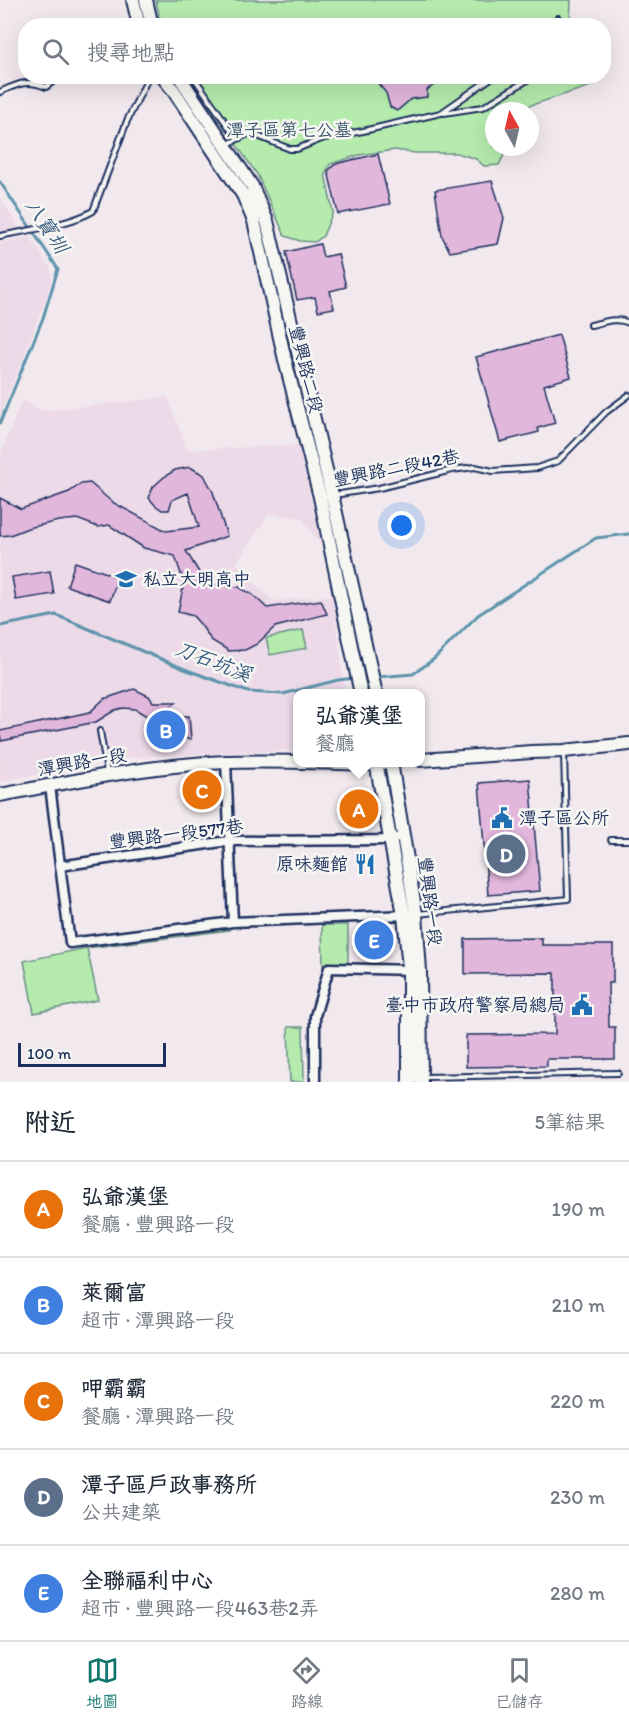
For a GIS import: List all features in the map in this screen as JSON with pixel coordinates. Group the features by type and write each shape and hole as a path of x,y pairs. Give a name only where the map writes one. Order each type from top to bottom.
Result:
{"street":[{"path":"133,0 137,18"},
{"path":"146,0 150,18"},
{"name":"豐興路二段","path":"168,84 243,195 254,221 285,360 326,496 361,689"},
{"name":"豐興路二段","path":"189,84 225,146 252,186 267,221 326,496 374,689"},
{"path":"425,760 531,752 564,752 629,744"},
{"path":"226,762 233,922"},
{"name":"潭興路一段","path":"0,795 157,768 226,762 293,762"},
{"name":"豐興路一段","path":"380,767 390,840 410,915"},
{"name":"豐興路一段","path":"392,767 404,834 414,970 417,1080"},
{"path":"50,786 70,943 233,922 410,915"},
{"name":"豐興路一段577巷","path":"60,866 228,841 390,840 404,834"},
{"path":"315,1082 315,1016 329,968 414,970"}],"lane":[{"path":"0,92 18,84"},
{"path":"0,236 66,221 93,211 127,121 145,84"},
{"path":"191,84 235,136 242,136"},
{"path":"441,113 483,84"},
{"path":"225,146 250,133 290,149 297,149 324,138 441,113 483,107 521,84"},
{"path":"591,325 616,319 629,323"},
{"name":"豐興路二段42巷","path":"326,496 379,488 475,466 493,471 537,468 558,461 606,412 629,395"},
{"path":"100,731 108,775"},
{"path":"410,915 568,899 564,752"},
{"path":"611,840 629,840"},
{"path":"417,1080 618,1073"}],"shaded area":[{"path":"0,198 20,229 0,232"},
{"path":"30,237 51,269 52,283 0,417 0,242"},
{"name":"私立大明高中","path":"168,397 187,450 299,445 322,547 301,518 269,514 236,563 273,601 333,595 345,689 293,689 293,750 117,758 0,782 0,455 22,400 43,411"}],"green space":[{"path":"156,0 571,0 570,18 160,18"},
{"name":"潭子區第七公墓","path":"194,84 594,84 539,103 485,102 485,156 504,156 499,165 484,166 476,159 457,153 415,153 395,150 359,155 330,164 325,174 333,212 323,236 315,242 300,241 285,236 257,174"},
{"path":"303,630 307,648 270,655 266,638"},
{"path":"233,922 229,930 87,948 87,941"},
{"path":"322,925 348,925 348,965 323,966"},
{"path":"87,948 98,1000 34,1013 24,961"},
{"path":"288,1027 303,1027 304,1082 290,1082"}],"building":[{"path":"378,84 436,84 427,90 427,97 411,99 397,111 390,107 386,93"},
{"path":"378,154 390,204 338,214 328,171 339,163"},
{"path":"492,181 504,218 498,244 450,252 442,236 435,190"},
{"path":"320,244 323,257 338,254 346,287 330,291 334,308 318,311 315,297 297,300 286,252"},
{"path":"559,335 571,377 544,385 555,423 538,428 539,432 500,442 476,357"},
{"path":"190,467 204,475 213,492 227,536 186,551 209,584 239,587 253,595 267,608 321,600 327,614 275,627 257,644 245,650 229,651 211,640 193,616 178,612 184,583 175,556 144,548 109,525 98,527 77,519 59,521 0,536 0,498 21,509 69,492 81,484 90,483 112,502 166,531 199,527 188,493 172,500 169,510 162,510 149,498 153,487 164,477 175,470"},
{"path":"75,562 118,577 110,601 67,586"},
{"path":"50,571 54,594 16,600 12,577"},
{"path":"134,689 149,696 153,702 177,702 157,716 189,716 191,739 171,739 160,731 152,719 135,709 123,708 115,710 96,722 1,741 0,731 90,712 104,699"},
{"path":"530,779 540,891 488,895 479,783"},
{"name":"臺中市政府警察局總局","path":"542,938 542,945 613,945 613,983 608,983 609,1027 615,1027 615,1059 547,1059 547,1066 466,1067 466,1035 555,1034 555,973 465,974 465,939"}],"waterway":[{"name":"八寶圳","path":"0,182 58,269 43,318 0,423"},
{"name":"刀石坑溪","path":"377,677 413,674 434,659 478,615 596,538 629,534"},
{"name":"刀石坑溪","path":"0,626 56,615 187,670 248,692 283,694 293,691"},
{"name":"刀石坑溪","path":"303,689 355,678"}],"place":[{"name":"私立大明高中","path":"126,579"},
{"name":"萊爾富","path":"166,730"},
{"name":"呷霸霸","path":"202,790"},
{"name":"弘爺漢堡","path":"359,809"},
{"name":"潭子區公所","path":"502,818"},
{"name":"潭子區戶政事務所","path":"506,854"},
{"name":"原味麵館","path":"365,864"},
{"name":"全聯福利中心","path":"374,940"},
{"name":"臺中市政府警察局總局","path":"582,1005"}]}
